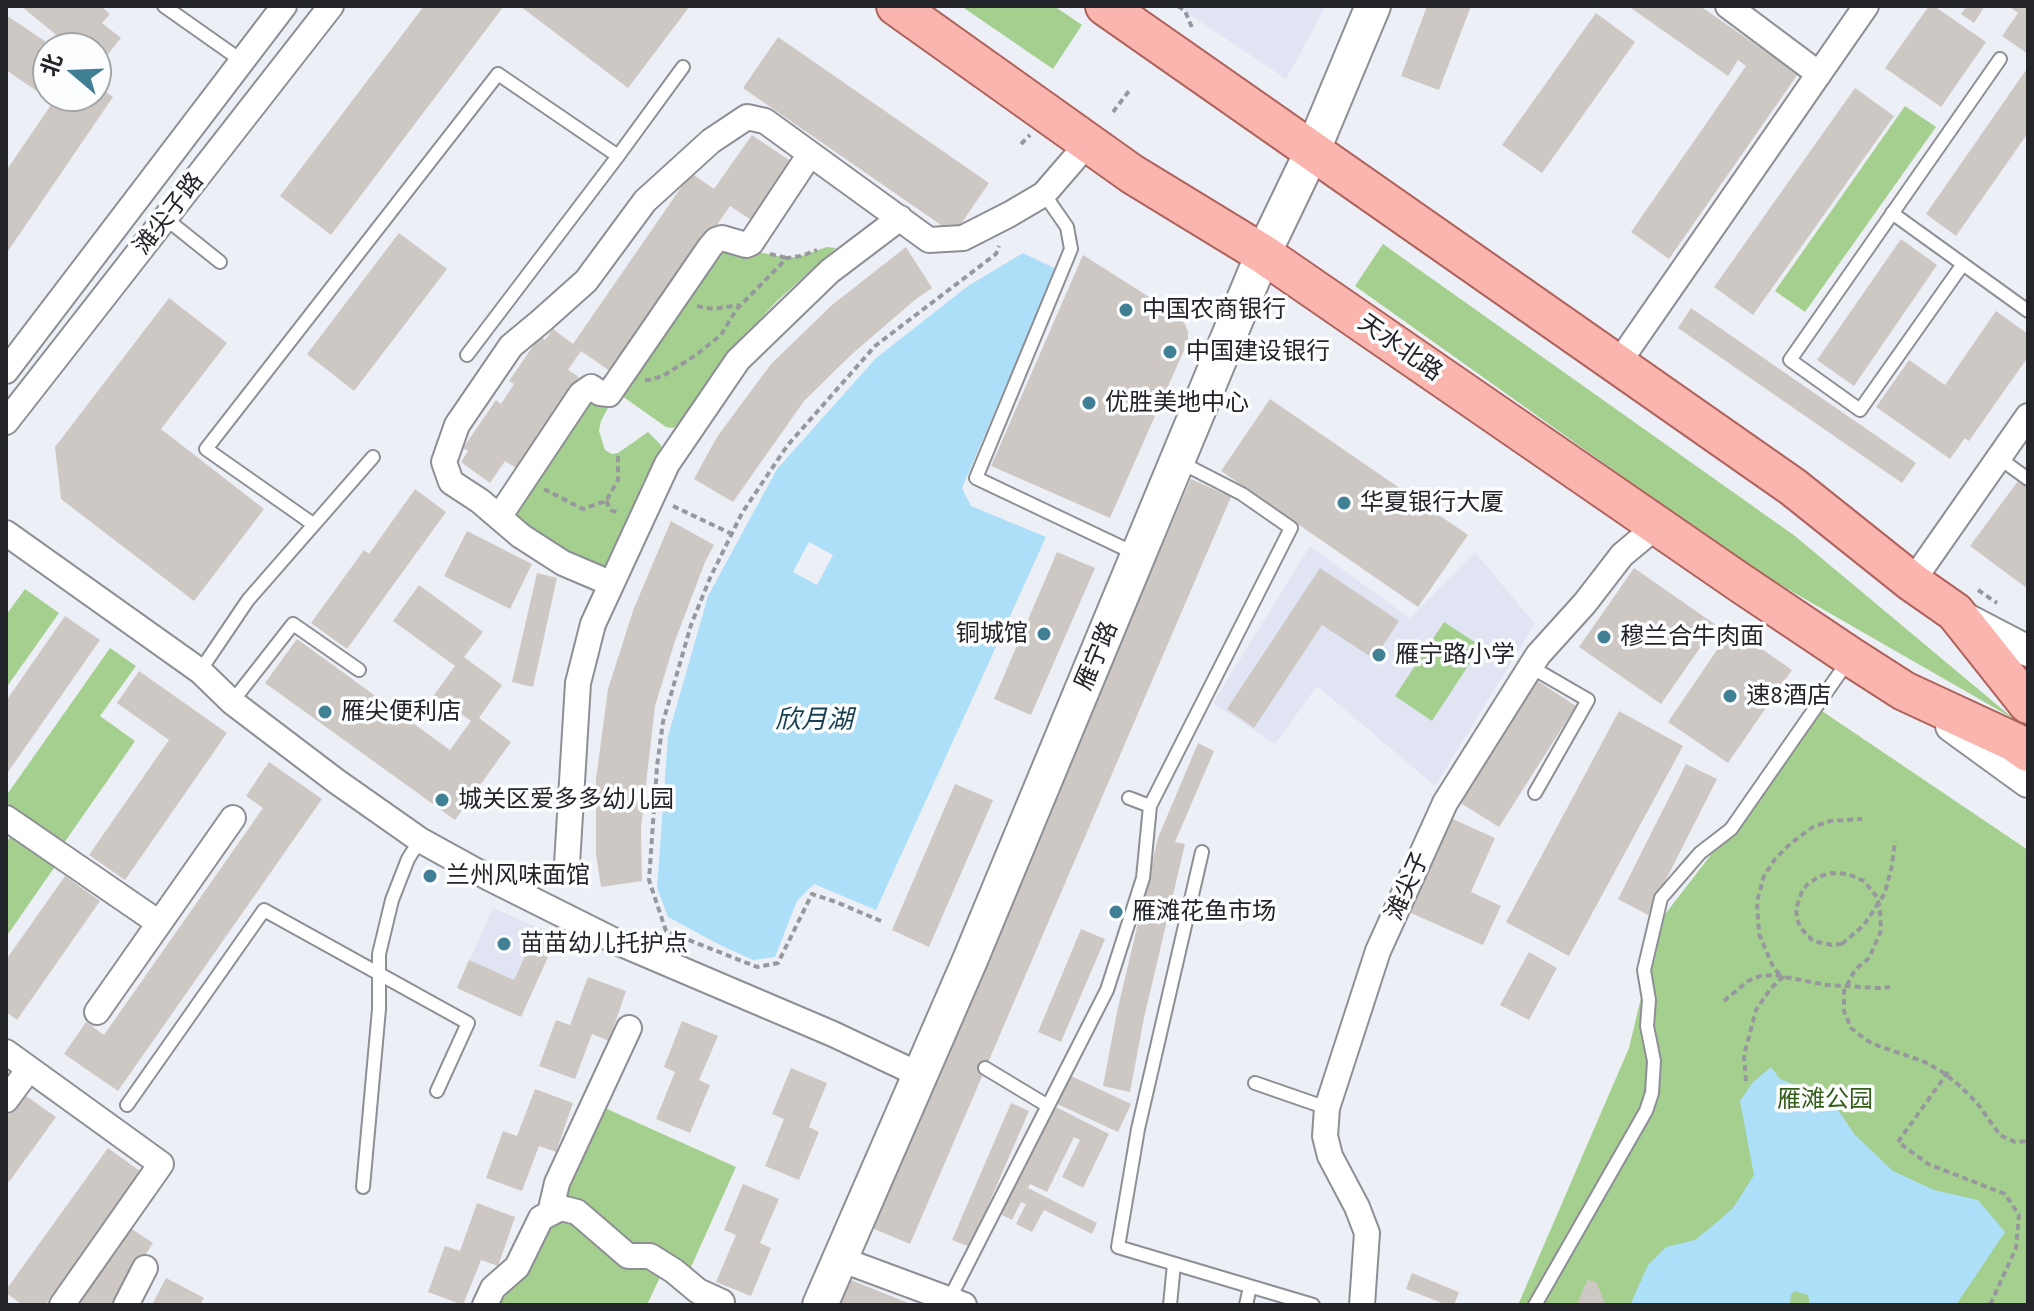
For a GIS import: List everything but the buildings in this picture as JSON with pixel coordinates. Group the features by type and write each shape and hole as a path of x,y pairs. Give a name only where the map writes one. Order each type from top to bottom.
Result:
{"main road":[{"name":"天水北路","path":"896,6 1132,174 1263,254 1851,657 1904,691 2014,742 2028,752"},
{"path":"1105,6 1793,487 1912,582 1955,612 2028,704"},
{"name":"雁宁路","path":"820,1305 933,1056 1058,768 1139,555 1263,254 1312,152 1373,6"}],"street":[{"name":"滩尖子路","path":"6,371 284,6"},
{"name":"滩尖子路","path":"6,422 331,6"},
{"path":"1728,6 1819,74"},
{"path":"1617,365 1866,6"},
{"path":"610,583 563,563 521,536 480,501 451,482 444,462 457,425 511,346 586,281 645,201 711,141 747,117 765,121 929,240 963,238 1044,194 1088,143"},
{"path":"499,517 581,394 591,387 609,394 716,240 722,238 746,245 751,243 810,154"},
{"path":"567,864 578,683 593,624 667,464 738,360 830,271 900,218"},
{"path":"1912,582 2028,416"},
{"name":"滩尖子","path":"1362,1305 1367,1233 1330,1156 1325,1136 1327,1108 1378,951 1445,803 1538,655 1585,603 1622,555 1658,525"},
{"path":"6,533 200,671 232,702 420,840 617,942 833,1034 933,1056"},
{"path":"1955,612 2028,651"},
{"path":"1904,691 2028,782"},
{"path":"6,818 159,923"},
{"path":"97,1012 233,818"},
{"path":"550,1213 557,1183 629,1028"},
{"path":"6,1052 161,1164 62,1305"},
{"path":"6,1100 29,1069"},
{"path":"485,1305 493,1288 517,1267 541,1218 561,1208 577,1212 628,1256 650,1256 698,1291 722,1302 721,1305"},
{"path":"840,1259 956,1302"},
{"path":"126,1305 145,1268"}],"lane":[{"path":"164,6 242,61"},
{"path":"1963,264 1860,410 1790,360 2000,59"},
{"path":"467,355 683,67"},
{"path":"313,524 206,449 498,74 618,156"},
{"path":"1044,194 1067,227 1071,249 976,478 1139,555"},
{"path":"1892,213 2028,311"},
{"path":"165,218 220,262"},
{"path":"200,671 248,600 373,457"},
{"path":"1999,458 2028,479"},
{"path":"956,1302 1048,1106 1107,990 1143,878 1150,806 1291,528 1242,494 1178,461"},
{"path":"232,702 293,624 359,670"},
{"path":"1535,1305 1646,1111 1652,1093 1654,1061 1647,1026 1649,1000 1644,970 1661,898 1700,853 1731,829 1851,657"},
{"path":"1531,667 1588,700 1535,793"},
{"path":"1129,798 1150,806"},
{"path":"363,1187 379,1009 379,954 392,900 408,859 420,840"},
{"path":"1202,852 1138,1129 1118,1247 1313,1305"},
{"path":"127,1105 264,910 468,1023 437,1091"},
{"path":"985,1068 1048,1106"},
{"path":"1255,1083 1327,1108"},
{"path":"1170,1305 1174,1264"},
{"path":"1246,1305 1250,1287"}],"path":[{"path":"1113,112 1129,91"},
{"path":"623,374 649,380 663,376 696,355 721,335 742,304 787,258 827,247 855,252"},
{"path":"881,921 812,894 778,963 757,967 666,931 649,880 663,722 691,625 710,578 742,513 787,446 875,346 996,254"},
{"path":"676,297 685,303 713,309 742,304"},
{"path":"524,478 583,509 606,501 618,480 618,453"},
{"path":"651,496 732,534"},
{"path":"1783,977 1774,969 1759,934 1757,902 1764,876 1775,859 1813,827 1830,821 1862,819"},
{"path":"1895,841 1885,893 1864,925 1842,944 1832,945 1813,941 1800,927 1796,909 1802,891 1820,876 1848,874 1864,881 1877,897 1880,909 1881,931 1869,958 1855,970 1844,991 1844,1011 1851,1028 1876,1045 1925,1062 1944,1073 1977,1103 2000,1135 2015,1142 2028,1141"},
{"path":"1724,1001 1760,976 1827,985 1890,987"},
{"path":"1746,1081 1744,1055 1756,1010 1783,977"},
{"path":"1948,1072 1898,1142 1928,1164 2005,1194 2019,1215 2016,1248 1990,1305"}],"shaded area":[{"path":"1177,6 1326,6 1286,79"},
{"name":"雁宁路小学","path":"1310,546 1410,618 1475,552 1535,624 1435,786 1317,686 1275,744 1213,703"},
{"name":"苗苗幼儿托护点","path":"493,908 538,928 501,1008 457,988"}],"green space":[{"path":"961,6 1054,6 1082,25 1053,69"},
{"path":"1905,106 1936,127 1805,312 1775,291"},
{"path":"721,244 787,258 827,247 836,248 751,329 679,425 666,427 622,396"},
{"path":"1383,244 1795,536 2014,719 1751,568 1355,286"},
{"path":"593,397 609,406 599,431 605,450 618,453 648,432 661,445 662,451 643,482 609,563 595,569 511,521 533,483"},
{"path":"25,589 59,613 6,688 6,615"},
{"path":"1444,622 1481,646 1432,721 1395,696"},
{"path":"110,648 136,666 100,716 135,741 64,843 6,802 6,796"},
{"name":"雁滩公园","path":"1822,711 2028,850 2028,1305 1518,1305 1629,1048 1659,922"},
{"path":"12,834 56,865 6,937 6,843"},
{"path":"596,1104 736,1167 683,1285 661,1275 647,1305 492,1305 553,1172"}],"water":[{"name":"欣月湖","path":"1023,253 1056,269 962,488 971,506 1046,537 876,910 814,884 797,901 775,957 753,960 668,917 657,888 668,736 708,596 777,469 876,358 968,286","holes":["809,542 833,555 817,585 793,572"]},
{"path":"1771,1067 1780,1079 1827,1093 1854,1134 1893,1171 1934,1190 1978,1200 2005,1232 1956,1305 1810,1305 1808,1295 1795,1291 1791,1294 1790,1305 1630,1305 1648,1265 1666,1247 1695,1240 1716,1223 1733,1208 1754,1175 1740,1101 1753,1082"}],"place":[{"name":"中国农商银行","path":"1126,310"},
{"name":"中国建设银行","path":"1170,352"},
{"name":"优胜美地中心","path":"1089,403"},
{"name":"华夏银行大厦","path":"1344,503"},
{"name":"铜城馆","path":"1044,634"},
{"name":"穆兰合牛肉面","path":"1604,637"},
{"name":"雁宁路小学","path":"1379,655"},
{"name":"速8酒店","path":"1730,696"},
{"name":"雁尖便利店","path":"325,712"},
{"name":"城关区爱多多幼儿园","path":"442,800"},
{"name":"兰州风味面馆","path":"430,876"},
{"name":"雁滩花鱼市场","path":"1116,912"},
{"name":"苗苗幼儿托护点","path":"504,944"}]}
